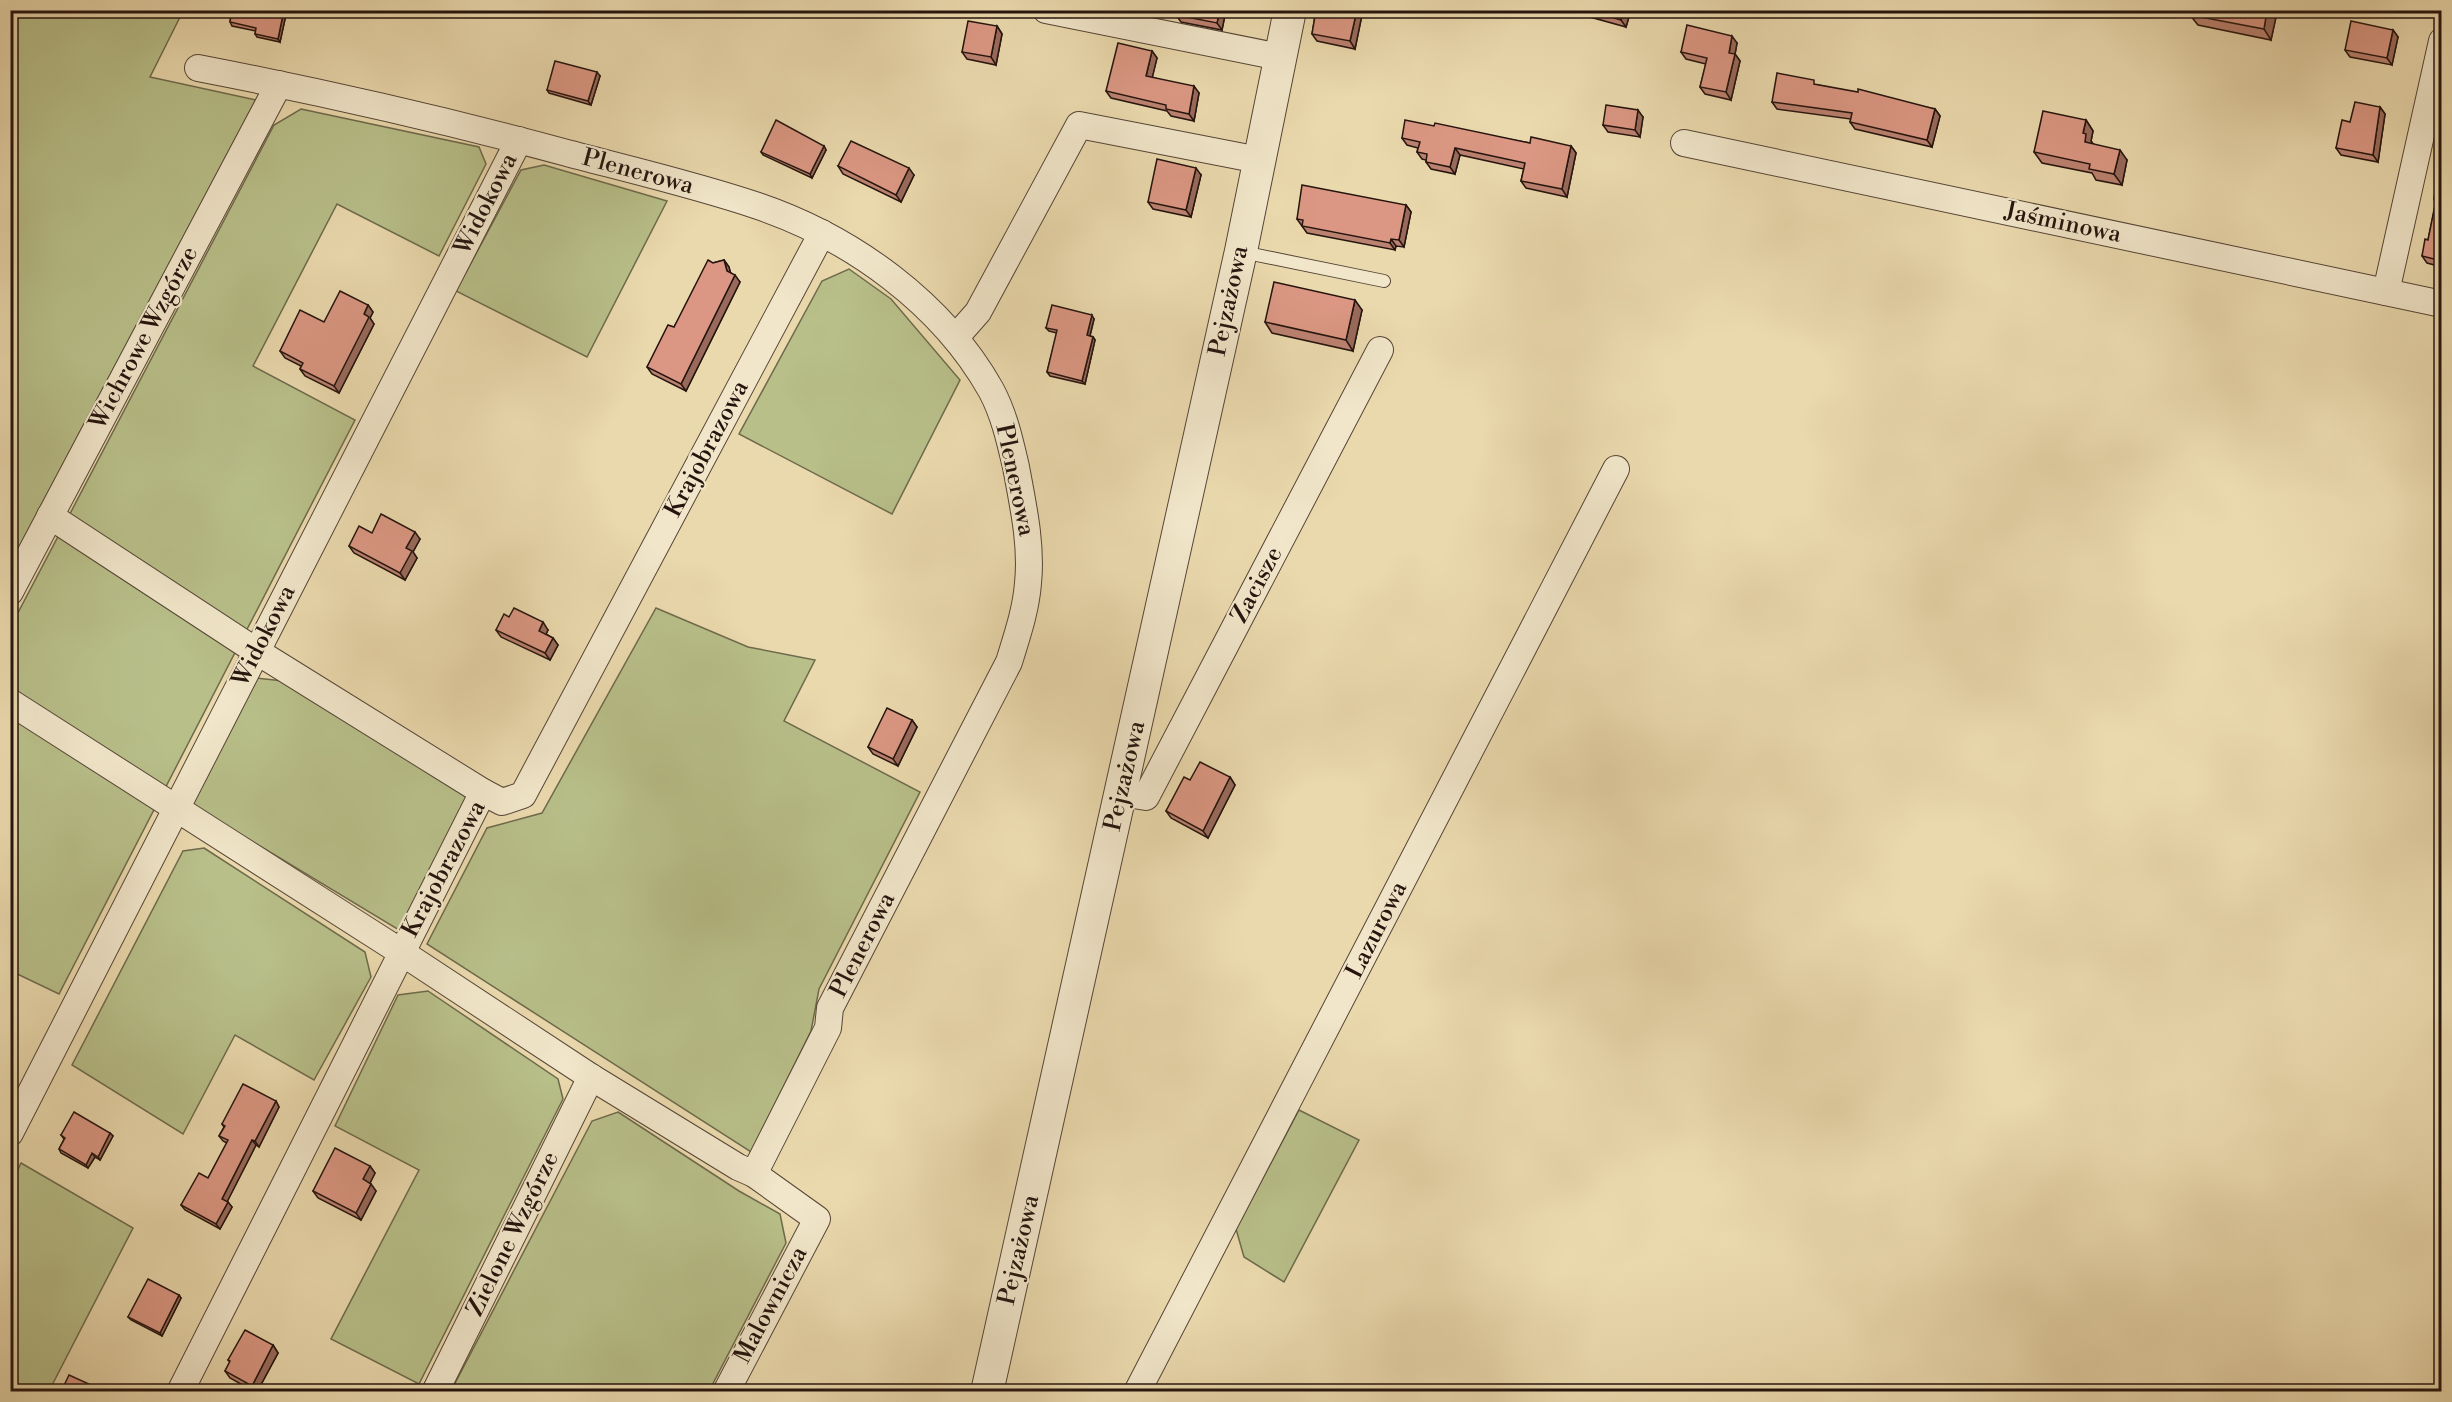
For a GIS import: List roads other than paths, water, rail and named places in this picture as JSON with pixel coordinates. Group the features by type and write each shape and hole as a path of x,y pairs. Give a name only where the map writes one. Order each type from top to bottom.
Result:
{"street":[{"path":"1046,10 1280,57"},
{"name":"Pejzażowa","path":"987,1392 1241,252 1290,10"},
{"path":"2386,292 2442,41"},
{"name":"Plenerowa","path":"198,68 279,84 519,140 760,206 822,233 898,281 956,338 992,391 1008,431 1028,542 1029,581 1023,617 1009,662 830,1008 828,1028 754,1174"},
{"name":"Wichrowe Wzgórze","path":"10,592 279,84"},
{"path":"956,338 978,312 1079,125 1259,160"},
{"name":"Widokowa","path":"10,1132 519,140"},
{"name":"Jaśminowa","path":"1684,143 2442,304"},
{"name":"Krajobrazowa","path":"180,1392 483,792 502,802 523,795 822,233"},
{"name":"Zacisze","path":"1121,793 1146,797 1380,350"},
{"name":"Lazurowa","path":"1137,1392 1616,469"},
{"path":"50,516 256,651 483,792"},
{"path":"10,702 401,952 591,1077 738,1167 754,1174"},
{"name":"Zielone Wzgórze","path":"435,1392 591,1077"},
{"name":"Malownicza","path":"726,1392 817,1219 754,1174"}],"lane":[{"path":"1241,252 1384,281"}]}
